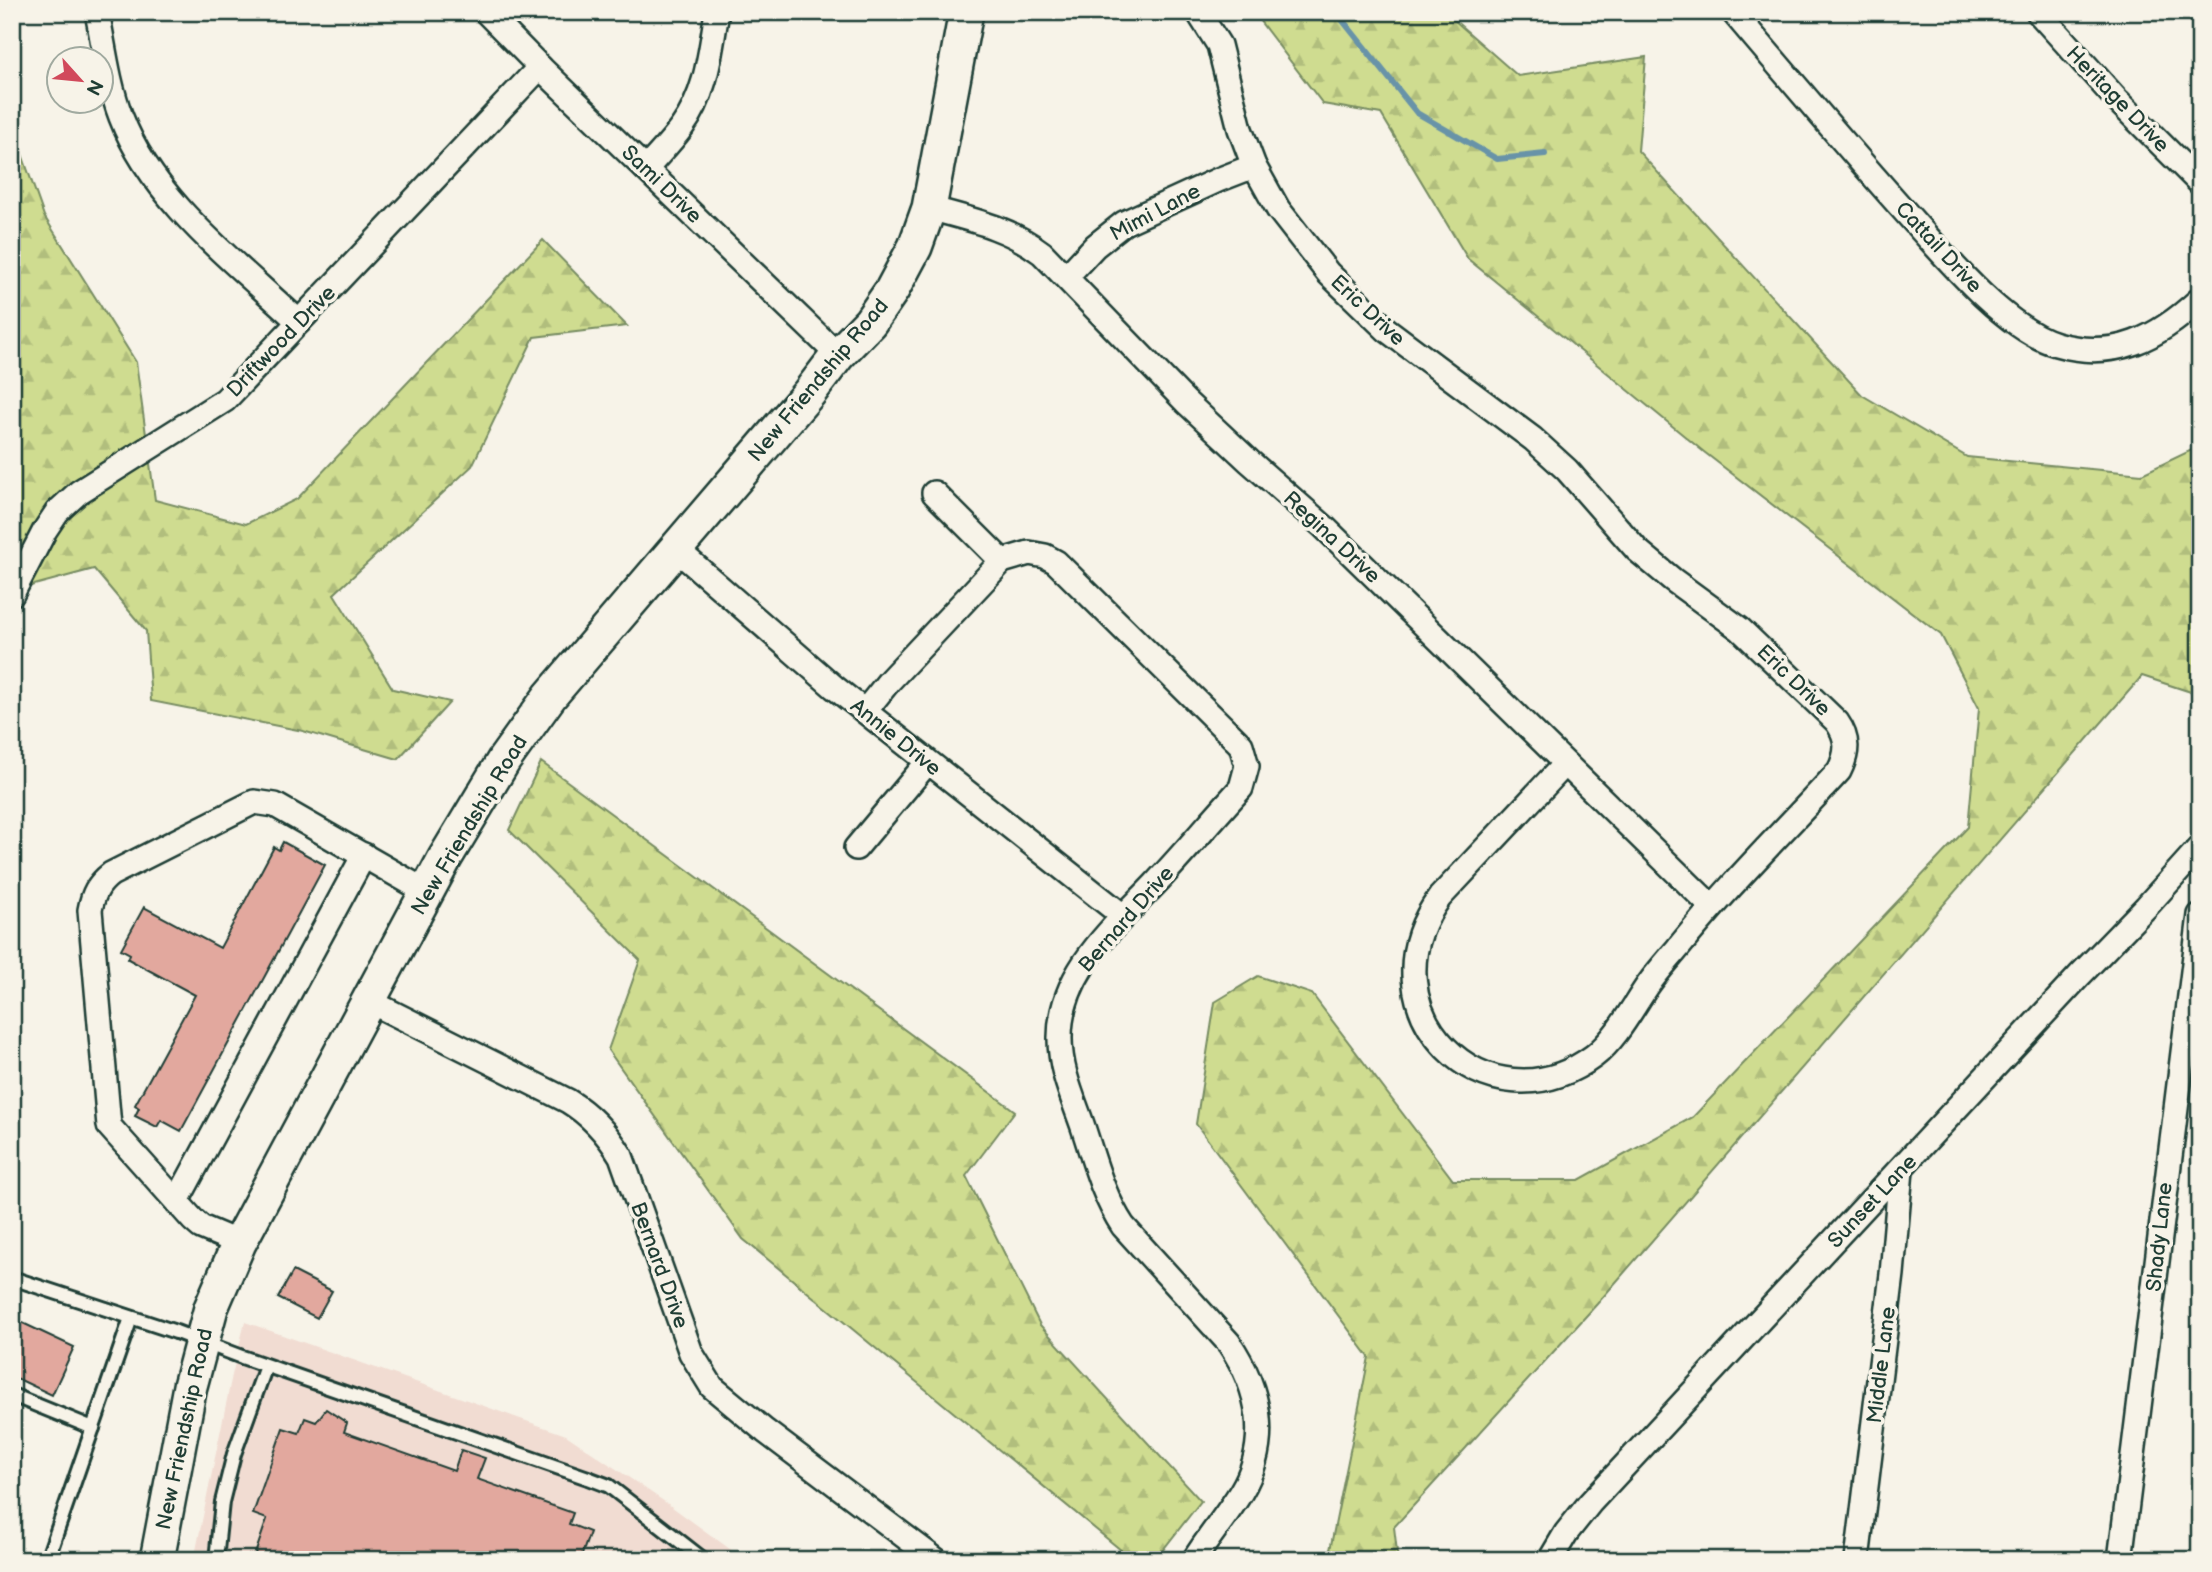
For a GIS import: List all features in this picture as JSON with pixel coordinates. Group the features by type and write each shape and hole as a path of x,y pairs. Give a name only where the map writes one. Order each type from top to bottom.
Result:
{"street":[{"path":"97,12 111,88 134,146 154,178 184,214 299,321"},
{"name":"Sami Drive","path":"486,12 838,355"},
{"path":"646,169 682,127 698,100 708,69 717,12"},
{"name":"New Friendship Road","path":"157,1560 190,1386 211,1308 239,1243 478,802 550,695 809,393 838,355 870,321 892,290 915,247 929,208 966,12"},
{"name":"Eric Drive","path":"1198,12 1219,45 1240,129 1254,166 1295,234 1328,273 1362,308 1428,363 1534,439 1567,470 1637,550 1764,650 1837,722 1847,745 1839,771 1712,907 1650,982 1596,1055 1576,1068 1553,1076 1529,1080 1488,1075 1451,1055 1427,1025 1413,985 1416,942 1424,921 1440,897 1565,764"},
{"name":"Cattail Drive","path":"1733,12 1936,246 1995,306 2023,329 2056,344 2108,349 2155,335 2179,319 2200,299"},
{"name":"Heritage Drive","path":"2038,12 2118,101 2200,183"},
{"name":"Driftwood Drive","path":"12,594 57,512 79,492 225,400 540,67"},
{"name":"Mimi Lane","path":"1067,276 1095,246 1124,223 1254,166"},
{"name":"Regina Drive","path":"929,208 1012,233 1042,253 1186,402 1323,526 1712,907"},
{"path":"865,711 890,680 1002,561 934,493"},
{"name":"Annie Drive","path":"676,549 834,687 1123,916"},
{"name":"Bernard Drive","path":"1002,561 1029,554 1045,556 1056,562 1236,738 1246,758 1246,776 1241,788 1086,960 1071,986 1062,1012 1060,1037 1064,1070 1115,1215 1229,1343 1243,1363 1253,1388 1259,1422 1256,1452 1248,1477 1241,1492 1194,1560"},
{"path":"856,848 928,763"},
{"path":"239,1243 201,1227 109,1126 91,923 92,897 100,883 111,874 254,802 275,805 427,892"},
{"name":"Sunset Lane","path":"1550,1560 1566,1533 1590,1503 2200,847"},
{"path":"177,1201 364,855"},
{"name":"Shady Lane","path":"2120,1560 2200,915"},
{"name":"Bernard Drive","path":"369,1002 568,1101 603,1129 621,1156 691,1353 712,1387 765,1431 936,1560"},
{"name":"Middle Lane","path":"1857,1560 1892,1274 1901,1170"}],"lane":[{"path":"12,1278 609,1486 704,1560"},
{"path":"47,1560 131,1318"},
{"path":"216,1560 222,1502 234,1454 266,1366"},
{"path":"12,1395 93,1428"}],"shaded area":[{"path":"245,1322 566,1435 745,1560 194,1560"}],"green space":[{"path":"1253,12 1445,12 1518,76 1646,57 1638,151 1862,395 1967,457 2142,474 2200,446 2200,695 2142,676 1597,1304 1394,1527 1398,1560 1328,1560 1369,1357 1196,1124 1215,1002 1258,976 1312,994 1453,1180 1579,1180 1693,1117 1968,827 1979,708 1941,635 1704,452 1468,259 1381,114 1323,104"},
{"path":"12,126 44,216 136,362 155,500 246,524 297,499 543,240 627,326 534,337 472,466 334,594 393,689 450,702 398,759 303,731 151,701 146,631 94,569 12,591"},
{"path":"541,762 1015,1111 966,1176 1040,1325 1201,1501 1155,1560 1133,1560 743,1239 608,1050 640,960 509,830"}],"building":[{"path":"283,842 325,865 181,1131 161,1120 157,1127 135,1116 139,1108 135,1105 195,995 128,959 130,954 121,949 144,907 220,948 274,847 279,850"},
{"path":"293,1271 332,1291 317,1318 278,1298"},
{"path":"12,1318 74,1347 52,1395 12,1376"},
{"path":"326,1409 347,1423 344,1432 454,1471 461,1450 485,1458 477,1479 573,1513 569,1524 590,1532 580,1560 253,1560 267,1519 253,1514 283,1428 299,1433 305,1418 316,1422"}],"waterway":[{"path":"1336,12 1417,113 1497,159 1545,154"}]}
